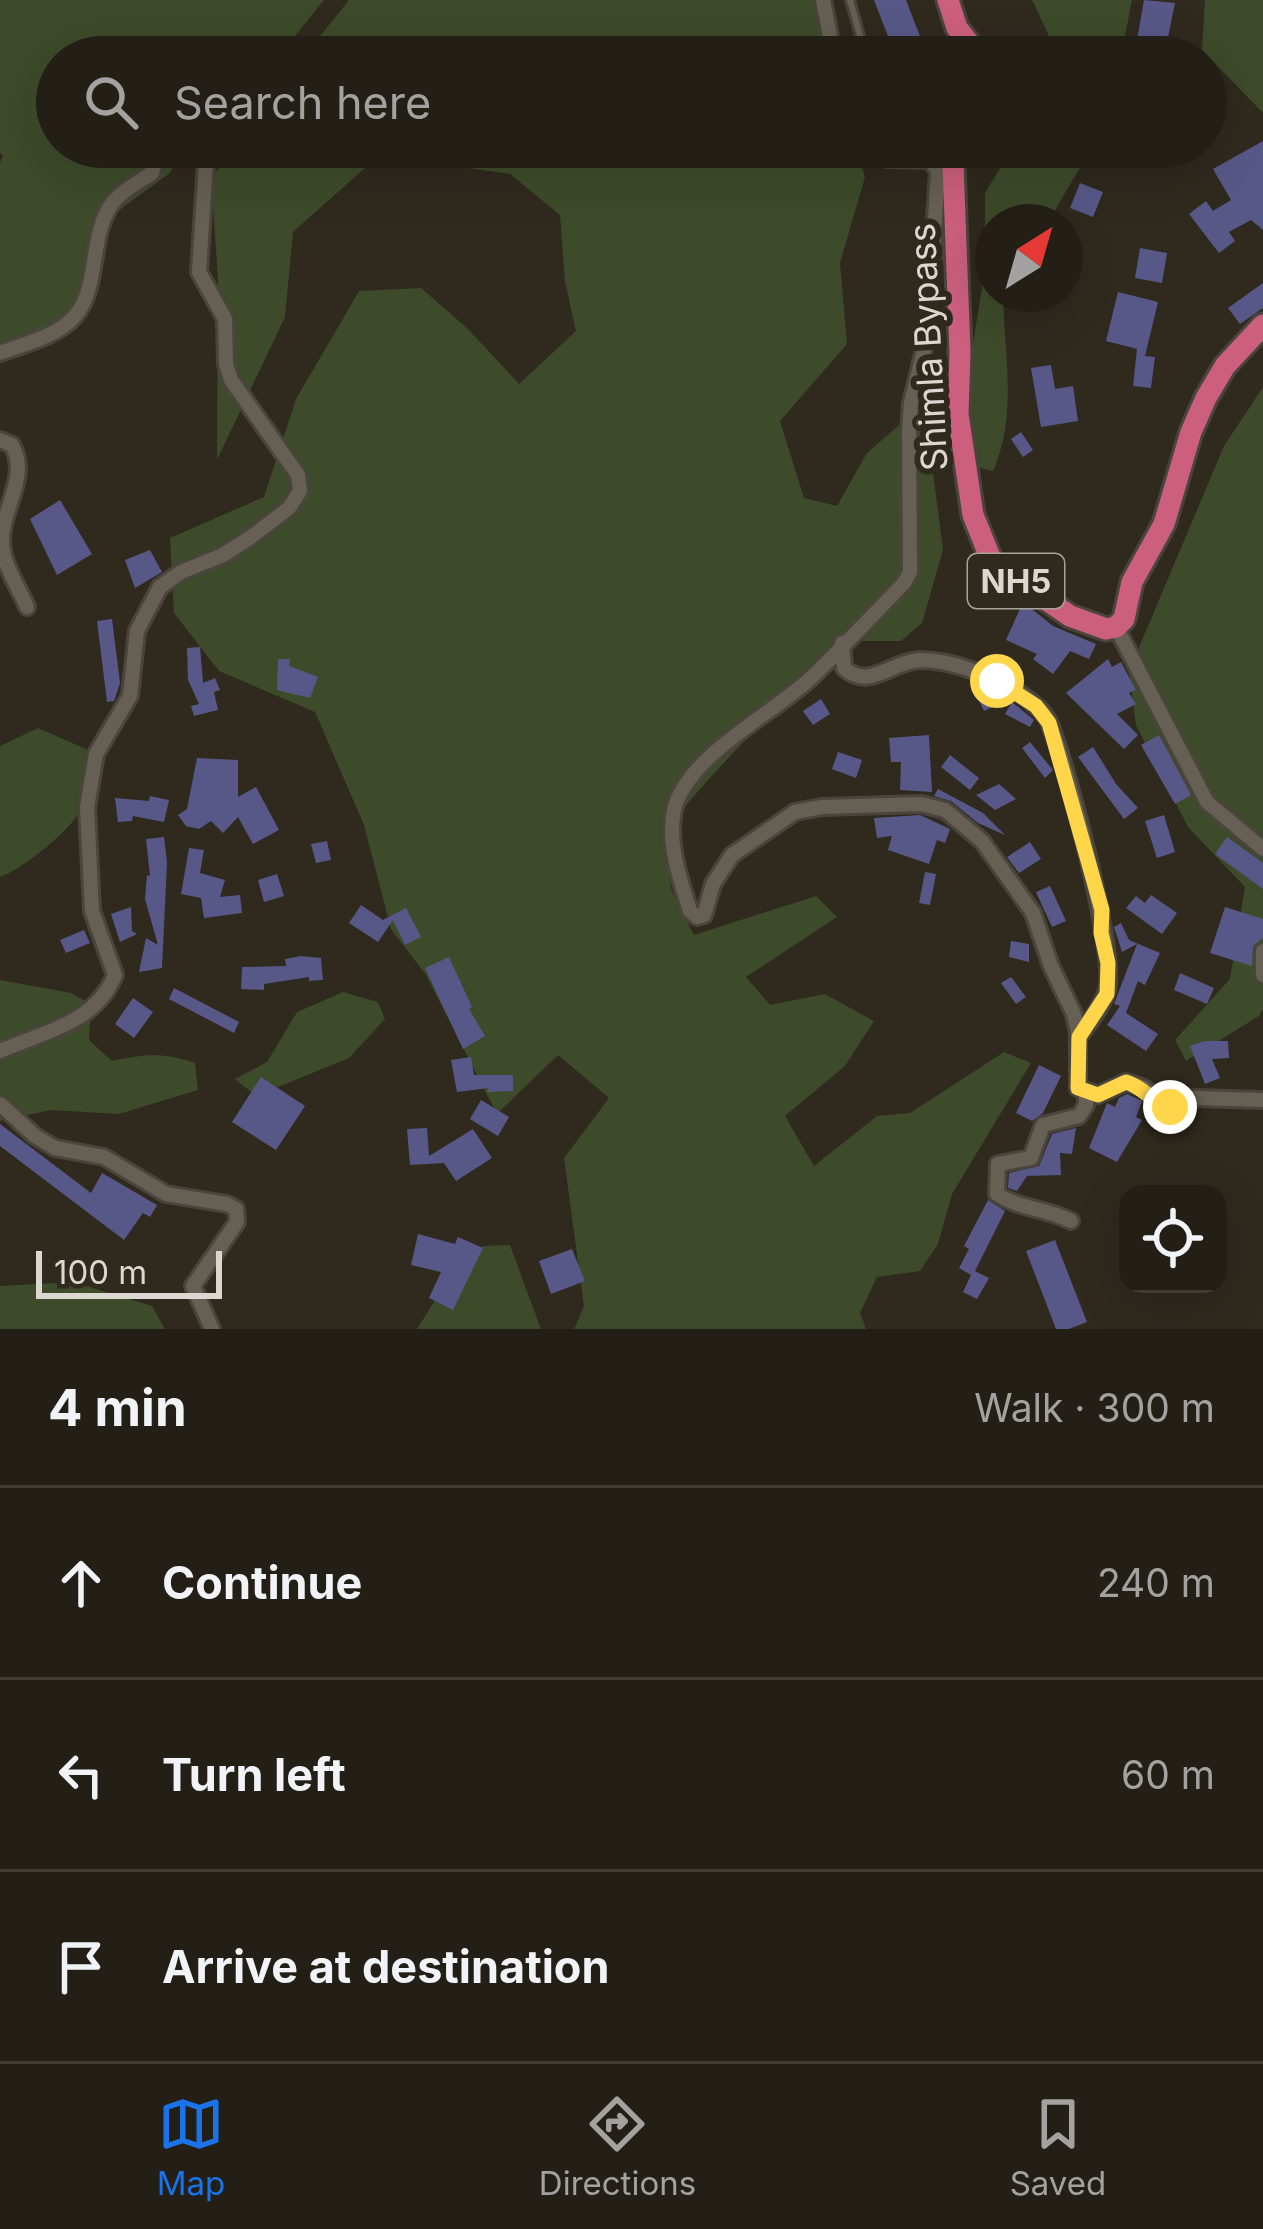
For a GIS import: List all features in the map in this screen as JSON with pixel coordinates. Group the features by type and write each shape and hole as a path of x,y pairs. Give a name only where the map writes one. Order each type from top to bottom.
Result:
{"highway":[{"path":"948,0 963,36"},
{"name":"Shimla Bypass","path":"953,168 958,414 973,515 985,550 1004,572 1070,616 1093,627 1117,627"},
{"path":"1117,627 1126,614 1132,582 1164,524 1190,432 1206,398 1225,366 1263,325"}],"street":[{"path":"824,0 830,36"},
{"path":"0,353 50,333 75,316 86,295 104,217 127,188 153,168"},
{"path":"0,1052 83,1016 105,994 115,975 92,910 87,807 96,754 130,696 137,631 145,612 167,582 234,549 281,515 300,491 298,476 228,373 225,319 200,272 206,168"},
{"path":"937,168 928,333 910,417 910,572 807,682 734,736 678,800 673,845 690,910 697,917 704,915 716,877 732,855 795,812 933,806 970,830 1033,913 1051,966 1070,1000 1079,1037 1077,1082 1086,1093 1079,1116 1043,1125 1031,1158 998,1164 997,1194 1017,1206 1047,1210 1071,1221"},
{"path":"0,440 12,445 18,458 2,543 27,608"},
{"path":"1117,627 1207,802 1263,849"},
{"path":"842,643 844,668 856,677 928,660 997,681 1045,716 1073,797 1102,910 1108,963 1107,994 1079,1037"},
{"path":"1263,951 1263,975"},
{"path":"1086,1093 1098,1095 1126,1082 1144,1088 1167,1107 1195,1099 1263,1100"},
{"path":"0,1104 56,1148 104,1157 166,1194 232,1206 238,1213 237,1222 193,1286 212,1329"}],"lane":[{"path":"850,0 860,36"}],"green space":[{"path":"0,0 324,0 295,36 36,36 36,168 172,168 111,216 104,252 71,317 0,361"},
{"path":"349,0 821,0 824,36 320,36"},
{"path":"1032,0 1132,0 1125,36 1049,36"},
{"path":"1205,0 1263,0 1263,113 1227,76 1227,36 1203,36"},
{"path":"218,168 365,168 293,232 285,317 217,460 218,278 211,178"},
{"path":"468,168 862,168 865,177 840,263 847,344 780,421 804,498 837,506 867,453 924,403 943,550 922,623 901,641 848,641 751,734 663,833 671,889 694,935 816,896 837,917 746,977 770,1005 825,994 874,1021 845,1066 785,1116 814,1166 877,1116 910,1113 1004,1052 1031,1063 952,1194 938,1244 920,1271 877,1277 860,1313 866,1329 574,1329 584,1306 564,1158 609,1098 558,1055 497,1114 426,975 391,929 364,825 315,712 219,671 174,613 170,538 264,497 296,399 359,291 421,288 467,328 519,384 576,331 565,282 560,215 510,174"},
{"path":"1000,168 1080,168 1059,204 985,204 985,193"},
{"path":"978,312 1004,312 1007,406 993,471 972,466 964,398"},
{"path":"1263,387 1263,1009 1186,1061 1175,1040 1230,979 1245,887 1188,827 1136,725 1129,671 1224,446"},
{"path":"38,728 86,749 87,792 77,816 62,833 0,877 0,746"},
{"path":"0,980 71,993 91,1004 89,1040 112,1061 154,1055 195,1063 198,1090 119,1114 51,1110 0,1121"},
{"path":"343,992 378,1002 385,1019 349,1058 256,1096 235,1079 267,1062 297,1012"},
{"path":"510,1245 541,1329 417,1329 441,1291 483,1246"},
{"path":"73,1282 152,1306 165,1329 0,1329 0,1286"}],"building":[{"path":"874,0 906,0 920,36 888,36"},
{"path":"1144,0 1175,3 1168,36 1138,36"},
{"path":"1263,141 1263,230 1251,220 1229,232 1235,241 1219,253 1189,214 1206,201 1213,211 1231,200 1213,169 1227,168 1227,161"},
{"path":"1080,183 1103,192 1093,217 1083,213 1083,204 1072,204"},
{"path":"1140,248 1167,253 1162,283 1135,278"},
{"path":"1263,283 1263,308 1240,324 1228,308"},
{"path":"1118,292 1158,302 1145,356 1155,357 1151,388 1133,386 1137,349 1106,341"},
{"path":"1051,365 1055,389 1073,386 1078,421 1041,427 1031,368"},
{"path":"1021,432 1033,450 1023,457 1011,439"},
{"path":"60,500 92,554 57,575 30,519"},
{"path":"150,550 162,572 135,588 125,560"},
{"path":"1023,602 1053,626 1096,644 1089,659 1070,651 1053,674 1033,659 1037,654 1006,640"},
{"path":"112,619 120,683 114,701 107,702 97,621"},
{"path":"200,647 203,683 215,678 220,690 214,692 218,710 194,716 191,706 199,704 188,680 187,648"},
{"path":"278,659 290,659 289,666 318,677 310,698 277,690"},
{"path":"1108,659 1112,667 1121,662 1136,690 1129,693 1136,704 1117,714 1138,735 1124,749 1066,693"},
{"path":"979,685 993,692 999,704 984,711 973,688"},
{"path":"821,699 830,714 813,725 803,711"},
{"path":"1012,702 1034,720 1030,727 1005,714"},
{"path":"929,735 932,792 900,790 901,762 891,762 889,738"},
{"path":"1159,735 1191,795 1175,804 1141,745"},
{"path":"1030,742 1053,770 1045,778 1022,748"},
{"path":"1093,747 1138,808 1124,819 1078,757"},
{"path":"838,752 862,760 856,778 832,769"},
{"path":"950,755 979,778 970,790 941,767"},
{"path":"197,758 238,760 238,797 256,787 279,830 253,844 238,817 223,833 211,821 199,829 186,826 178,815 187,809"},
{"path":"999,784 1016,799 995,810 976,795"},
{"path":"938,789 983,813 1005,835 978,823 951,801 934,796"},
{"path":"150,796 169,800 164,822 133,816 132,821 118,822 115,798 149,801"},
{"path":"920,815 950,829 945,843 937,840 929,864 888,850 892,836 877,838 874,818"},
{"path":"1164,815 1175,852 1157,858 1145,821"},
{"path":"164,837 162,968 139,972 146,938 158,945 145,899 150,876 146,839"},
{"path":"1227,837 1263,863 1263,889 1215,854"},
{"path":"327,841 331,860 316,863 311,844"},
{"path":"1030,842 1041,859 1019,873 1007,857"},
{"path":"189,848 204,850 200,873 225,880 220,897 240,895 242,913 204,918 201,898 181,894"},
{"path":"925,872 936,874 930,905 919,903"},
{"path":"277,874 284,896 264,902 258,880"},
{"path":"1050,886 1066,921 1052,927 1036,892"},
{"path":"1151,895 1177,913 1162,934 1126,908 1136,896 1145,903"},
{"path":"361,905 383,920 406,908 421,937 405,945 393,920 378,942 349,923"},
{"path":"131,907 132,931 137,934 120,942 111,914"},
{"path":"1225,907 1263,919 1263,938 1253,946 1252,966 1210,953"},
{"path":"1121,923 1129,940 1160,953 1145,985 1138,981 1126,1013 1158,1034 1146,1051 1107,1025 1120,1006 1114,1004 1137,944 1122,952 1114,927"},
{"path":"84,930 90,943 66,953 60,940"},
{"path":"1011,941 1029,944 1029,962 1009,957"},
{"path":"449,957 485,1036 463,1049 425,968"},
{"path":"321,958 323,980 309,981 309,977 264,984 264,990 241,989 242,967 286,966 285,959"},
{"path":"1180,973 1214,988 1207,1004 1174,990"},
{"path":"1011,977 1026,997 1016,1004 1001,983"},
{"path":"174,988 239,1022 234,1033 169,999"},
{"path":"133,998 153,1012 134,1038 115,1024"},
{"path":"1228,1041 1229,1058 1212,1059 1220,1078 1205,1084 1190,1046"},
{"path":"471,1057 474,1075 513,1075 513,1091 457,1092 451,1060"},
{"path":"1039,1065 1061,1076 1043,1113 1032,1121 1016,1113"},
{"path":"261,1077 305,1106 276,1150 232,1122"},
{"path":"1127,1094 1142,1101 1136,1117 1142,1120 1117,1162 1089,1148 1107,1103 1115,1107"},
{"path":"481,1100 509,1117 498,1136 470,1119"},
{"path":"0,1124 91,1193 102,1173 157,1205 150,1217 143,1213 124,1240 0,1146"},
{"path":"427,1128 429,1156 473,1129 492,1158 456,1181 444,1163 410,1165 407,1129"},
{"path":"1076,1128 1072,1154 1060,1153 1061,1175 1027,1176 1017,1191 1008,1188 1009,1173 1039,1166 1052,1134"},
{"path":"988,1200 1005,1211 975,1271 989,1278 977,1299 963,1292 971,1275 959,1268 969,1249 964,1246"},
{"path":"418,1234 455,1244 458,1237 483,1248 453,1310 429,1298 441,1272 411,1265"},
{"path":"1055,1240 1087,1322 1069,1329 1056,1329 1026,1251"},
{"path":"572,1249 585,1281 551,1294 539,1261"}],"route":[{"path":"997,681 1036,706 1049,723 1102,910 1109,983 1079,1037 1078,1088 1098,1095 1126,1082 1139,1085 1170,1107"}]}
